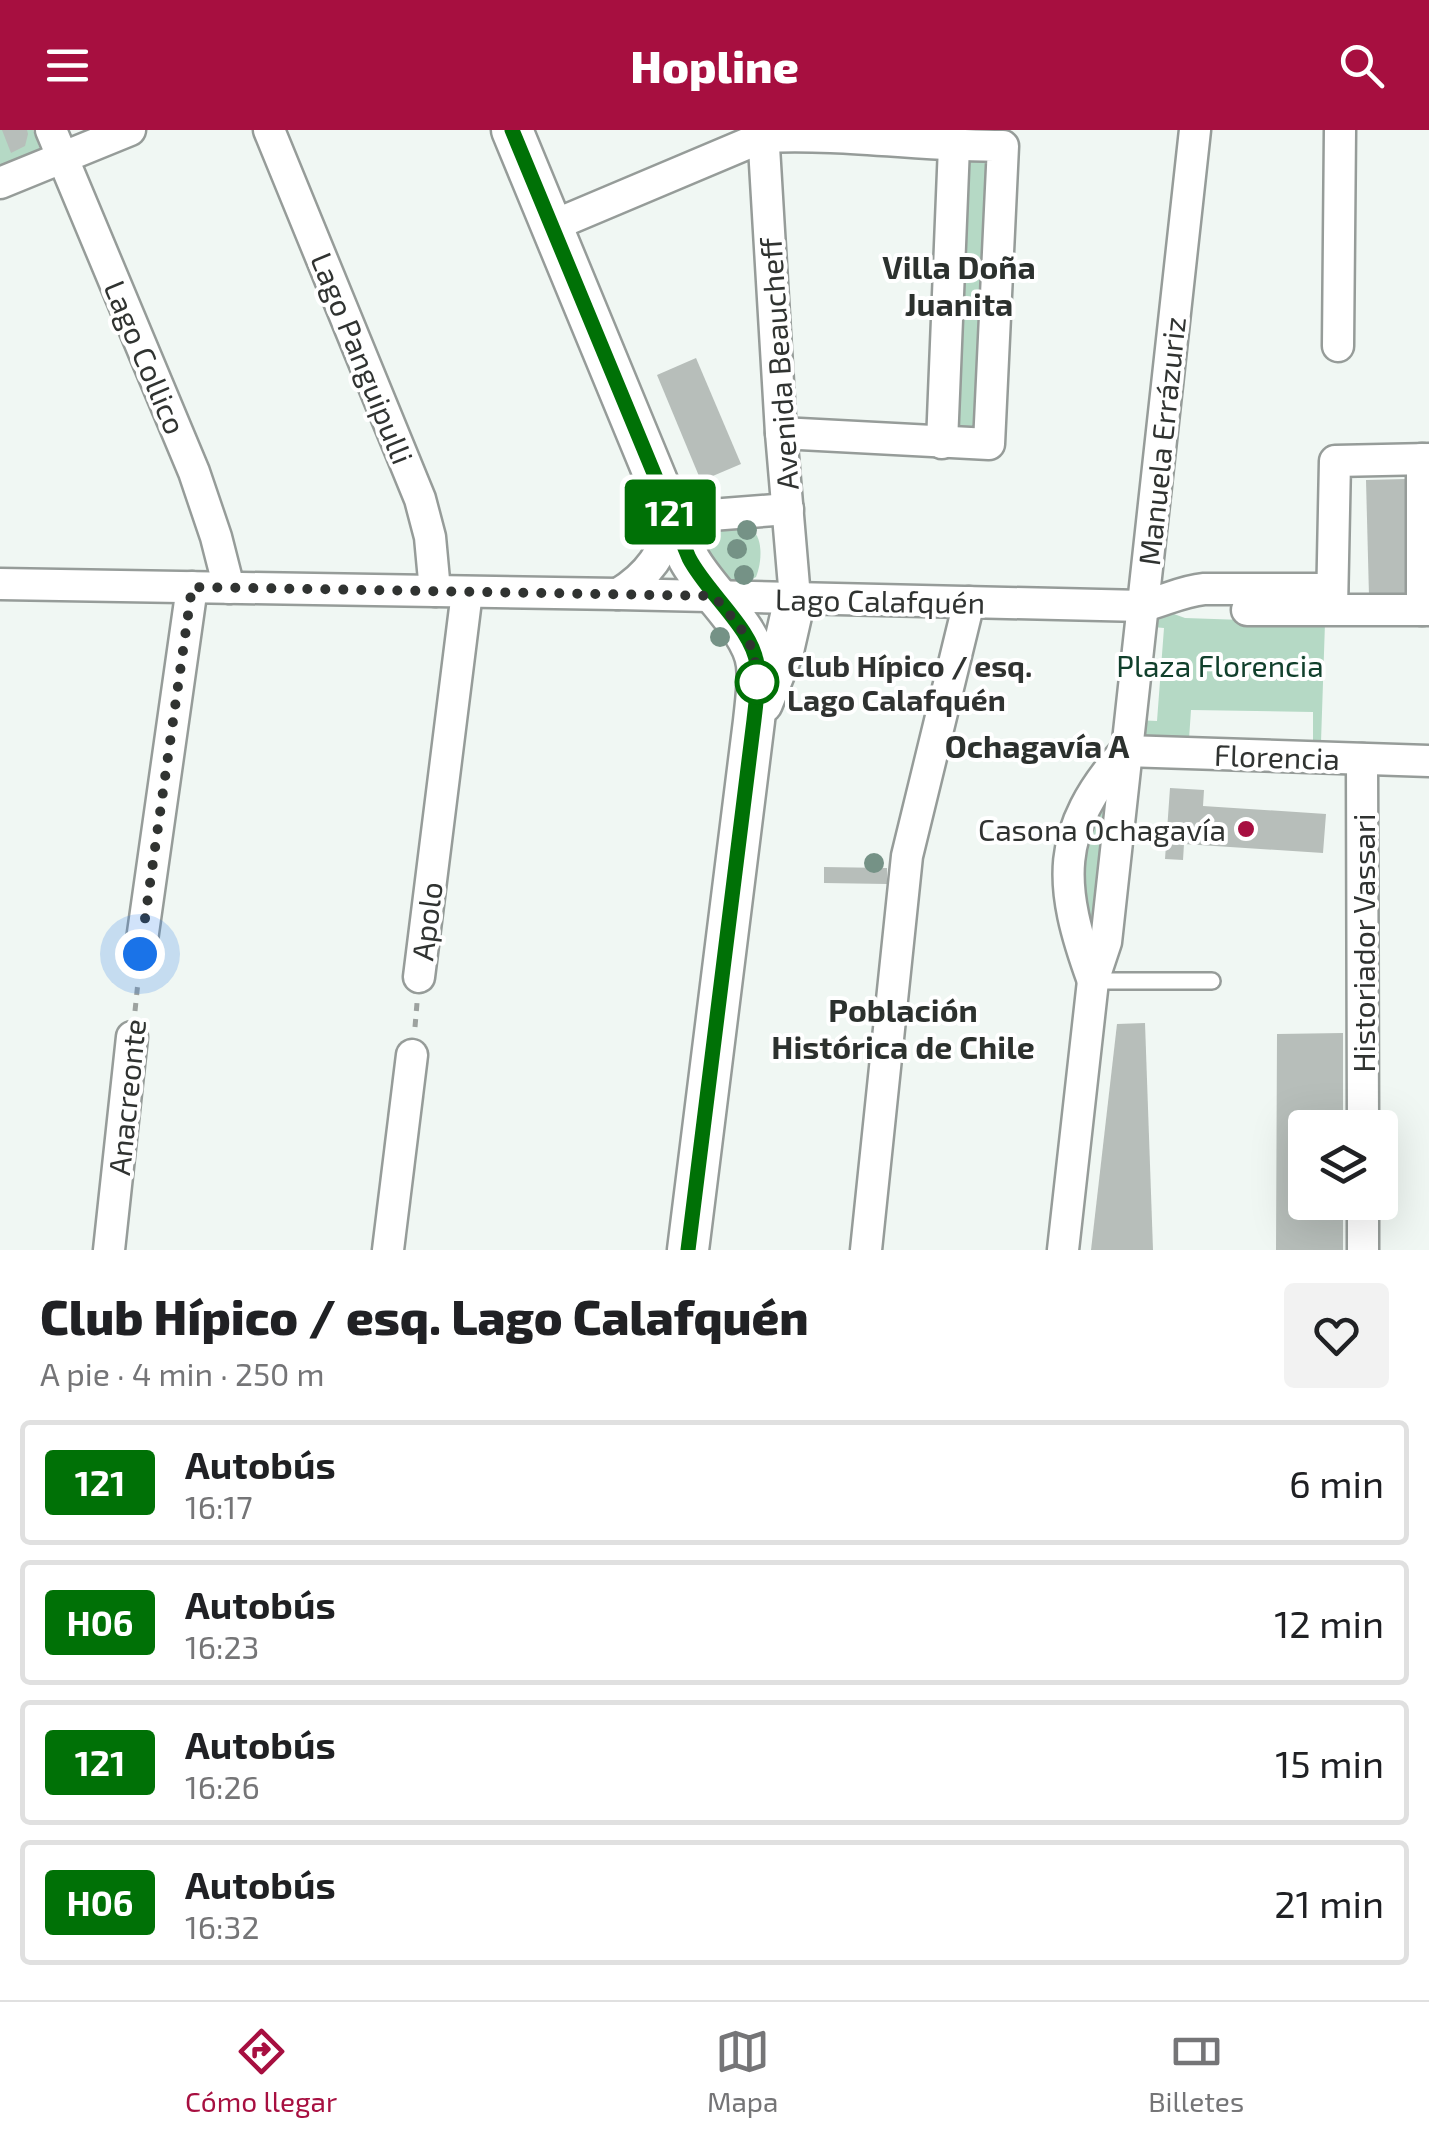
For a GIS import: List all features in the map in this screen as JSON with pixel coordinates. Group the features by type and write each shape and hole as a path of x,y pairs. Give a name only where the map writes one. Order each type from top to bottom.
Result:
{"main road":[{"path":"512,130 694,569 743,630 754,651 754,720 688,1250"},
{"path":"754,720 784,651 795,598"}],"street":[{"path":"0,183 57,144 130,130"},
{"name":"Lago Panguipulli","path":"269,130 420,499 430,536 435,591"},
{"name":"Manuela Errázuriz","path":"1063,1250 1093,981 1106,942 1126,751 1155,604 1196,130"},
{"path":"1338,346 1340,130"},
{"path":"552,226 763,133 1003,146 990,444 781,433"},
{"name":"Avenida Beaucheff","path":"763,133 795,598"},
{"name":"Lago Collico","path":"57,144 194,472 228,588"},
{"path":"942,443 954,146"},
{"path":"1332,600 1335,461 1425,459 1425,610"},
{"path":"618,594 650,568 664,544 672,518 788,508"},
{"name":"Lago Calafquén","path":"0,584 1155,604 1184,611 1332,600 1425,610"},
{"path":"140,954 192,587"},
{"name":"Apolo","path":"420,977 466,592"},
{"path":"866,1250 906,856 968,602"},
{"name":"Manuela Errázuriz","path":"1093,981 1071,906 1069,850 1092,792 1126,751"},
{"name":"Florencia","path":"1126,751 1429,761"},
{"name":"Historiador Vassari","path":"1362,759 1363,1110"},
{"name":"Anacreonte","path":"110,1250 132,1037"},
{"path":"388,1250 412,1055"},
{"path":"1363,1220 1364,1250"}],"lane":[{"path":"1093,981 1212,981"}],"path":[{"name":"Anacreonte","path":"132,1037 140,954"},
{"name":"Apolo","path":"412,1055 420,977"}],"green space":[{"path":"0,130 33,130 40,149 0,166"},
{"path":"964,156 995,157 979,440 948,439"},
{"path":"749,527 760,550 756,577 720,584 693,530"},
{"name":"Plaza Florencia","path":"1160,609 1185,618 1325,623 1321,742 1313,741 1313,712 1191,710 1189,739 1150,738 1135,732 1135,720 1157,721 1164,628 1142,626"},
{"path":"1113,780 1091,948 1076,862"}],"building":[{"path":"2,130 27,130 25,146 11,153"},
{"path":"696,358 741,464 701,481 657,375"},
{"path":"1406,479 1409,595 1369,596 1366,480"},
{"name":"Casona Ochagavía","path":"1170,788 1204,790 1203,806 1326,814 1323,853 1184,844 1183,860 1165,859"},
{"path":"824,867 887,868 887,884 824,883"},
{"path":"1145,1023 1153,1250 1091,1250 1117,1024"},
{"path":"1343,1033 1343,1110 1288,1110 1288,1220 1343,1220 1343,1250 1276,1250 1277,1034"}],"bus line":[{"name":"121","path":"512,130 689,558 704,584 743,630 757,664 754,720 688,1250"}],"place":[{"name":"Club Hípico / esq. Lago Calafquén","path":"757,682"},
{"name":"Casona Ochagavía","path":"1246,829"}],"district":[{"name":"Villa Doña Juanita","path":"959,284"},
{"name":"Ochagavía A","path":"1037,745"},
{"name":"Población Histórica de Chile","path":"903,1028"}],"route":[{"path":"140,954 192,587 714,596 750,641 757,664 757,682"}]}
